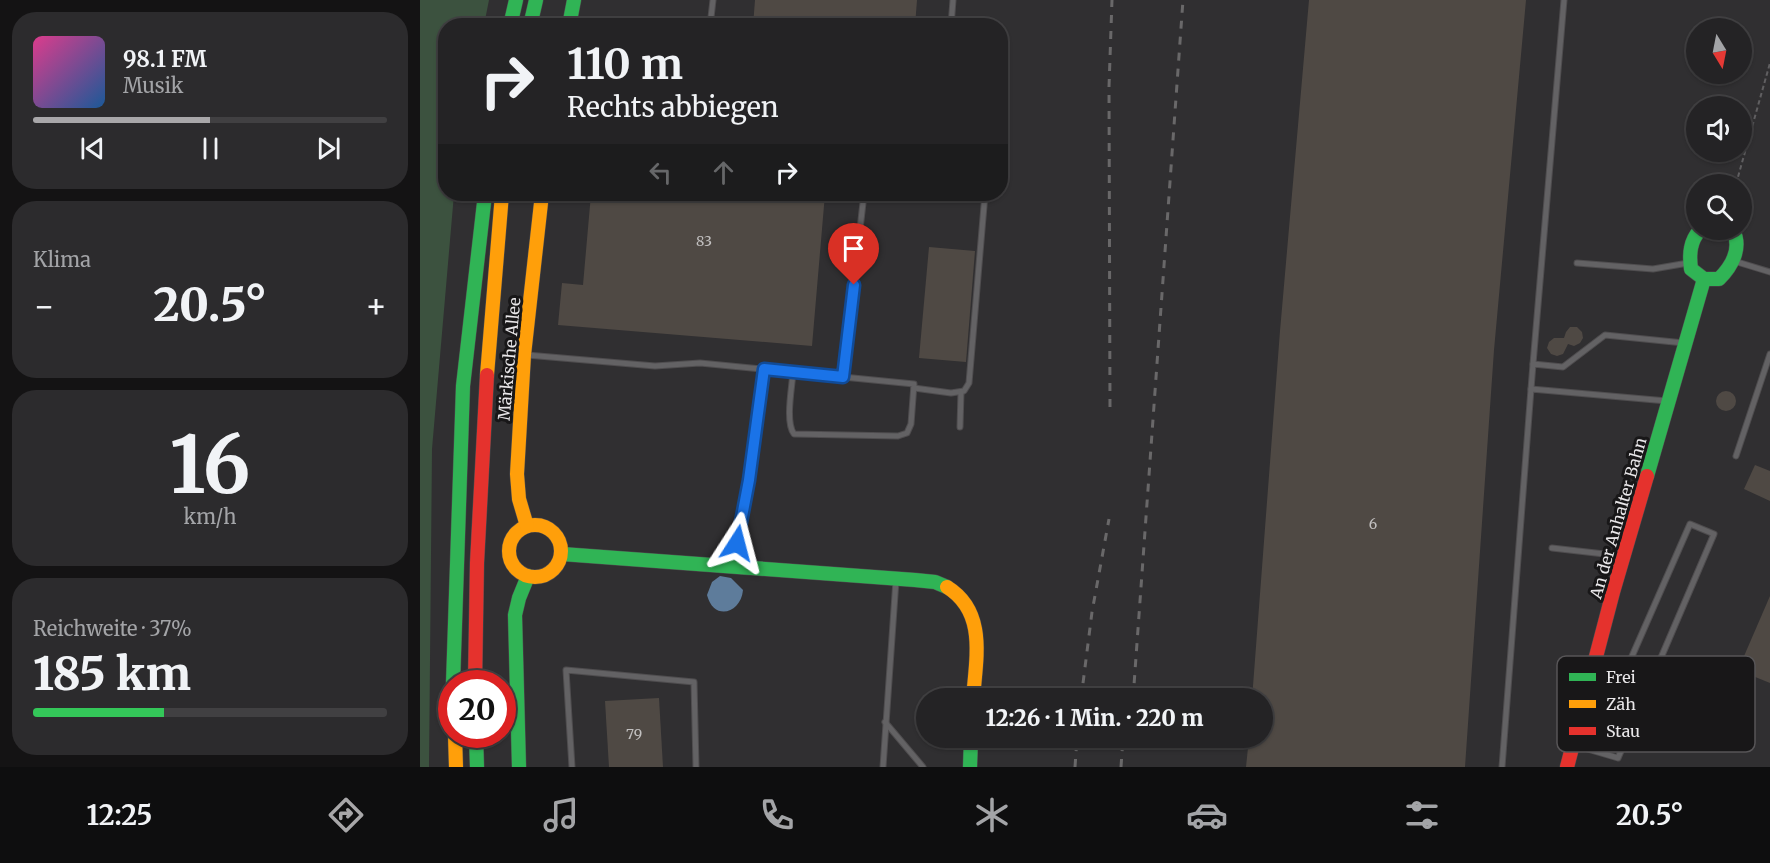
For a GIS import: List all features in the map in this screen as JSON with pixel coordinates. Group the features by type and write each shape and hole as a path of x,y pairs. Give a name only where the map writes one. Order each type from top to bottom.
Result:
{"main road":[{"path":"512,18 516,0"},
{"path":"533,18 536,0"},
{"path":"571,18 574,0"},
{"path":"453,670 463,386 484,201"},
{"path":"475,670 477,563 486,390 501,201"},
{"name":"Märkische Allee","path":"527,526 519,499 517,474 524,355 541,201"},
{"path":"1693,240 1689,255 1691,269 1704,279 1719,279 1729,271 1737,249 1736,240"},
{"name":"An der Anhalter Bahn","path":"1597,656 1623,556 1704,279"},
{"path":"536,524 552,530 561,545 562,554 560,561 550,573 535,578 514,567 509,551 514,535 527,526 536,524"},
{"path":"562,554 896,578 945,585 964,598 970,608 976,633 974,688"},
{"path":"519,767 515,615 528,576"},
{"path":"455,748 456,767"},
{"path":"476,748 477,767"},
{"path":"970,767 971,748"},
{"name":"An der Anhalter Bahn","path":"1568,767 1572,752"}],"lane":[{"path":"711,18 713,0"},
{"path":"952,18 953,0"},
{"path":"1502,767 1564,0"},
{"path":"843,377 863,201"},
{"path":"914,388 951,393 964,391 969,383 984,201"},
{"path":"1733,261 1770,272"},
{"path":"1576,263 1653,269 1690,262"},
{"path":"1533,364 1563,367 1605,335 1686,343"},
{"path":"1736,456 1770,354"},
{"path":"524,355 655,366 700,363 764,369 914,384 911,424 907,433 898,436 794,434 790,428 789,419 793,372"},
{"path":"736,568 737,543 748,487 764,369"},
{"path":"1531,389 1669,401"},
{"path":"960,427 961,392"},
{"path":"1632,656 1690,524 1714,534 1661,656"},
{"path":"1552,548 1623,556"},
{"path":"883,767 896,578"},
{"path":"572,767 566,670 694,682 696,767"},
{"path":"885,722 923,767"},
{"path":"1596,752 1617,758 1620,752"}],"path":[{"path":"1739,174 1770,63"}],"green space":[{"path":"420,0 489,0 485,18 438,18 438,201 453,201 432,449 429,767 420,767"}],"water":[{"path":"720,576 731,578 743,590 738,604 727,611 715,609 707,595 712,582"}],"building":[{"path":"755,0 917,0 916,18 754,18"},
{"path":"1309,0 1526,0 1494,350 1465,767 1246,767 1248,748 1273,748 1273,688 1253,688 1280,331"},
{"path":"590,201 824,201 812,346 558,325 562,283 583,285"},
{"path":"929,247 975,251 966,362 919,358"},
{"path":"1570,327 1577,327 1582,332 1583,338 1580,343 1574,346 1568,344 1563,354 1557,356 1551,354 1547,348 1549,342 1554,338 1564,338"},
{"path":"1726,391 1733,394 1736,401 1733,408 1726,411 1719,408 1716,401 1719,394"},
{"path":"1755,465 1770,471 1770,501 1744,489"},
{"path":"1770,596 1770,683 1755,677 1755,656 1744,656"},
{"path":"659,698 663,767 609,767 605,701"}],"railway":[{"path":"1110,407 1109,87 1112,0"},
{"path":"1134,688 1183,0"},
{"path":"1082,688 1092,612 1109,519"},
{"path":"1075,767 1076,748"},
{"path":"1121,767 1122,748"}],"traffic: fast":[{"path":"512,18 516,0"},
{"path":"532,18 536,0"},
{"path":"571,18 574,0"},
{"path":"453,670 463,386 484,201"},
{"path":"1694,240 1690,253 1691,269 1704,279 1719,279 1732,263 1736,240"},
{"path":"1647,476 1704,279"},
{"path":"562,554 915,580 935,582 947,587"},
{"path":"519,767 515,615 528,576"},
{"path":"476,748 477,767"},
{"path":"970,767 971,748"}],"traffic: slow":[{"path":"487,375 501,201"},
{"path":"527,526 519,499 517,474 524,355 541,201"},
{"path":"530,525 540,525 554,532 561,551 554,570 540,577 530,577 520,573 513,566 509,556 509,546 513,536 520,529 530,525"},
{"path":"947,587 960,597 974,623 977,652 974,688"},
{"path":"455,748 456,767"}],"traffic: jam":[{"path":"475,670 477,563 487,375"},
{"path":"1596,656 1647,476"},
{"path":"1567,767 1571,752"}],"route":[{"path":"737,543 749,480 764,369 843,377 854,285"}]}
